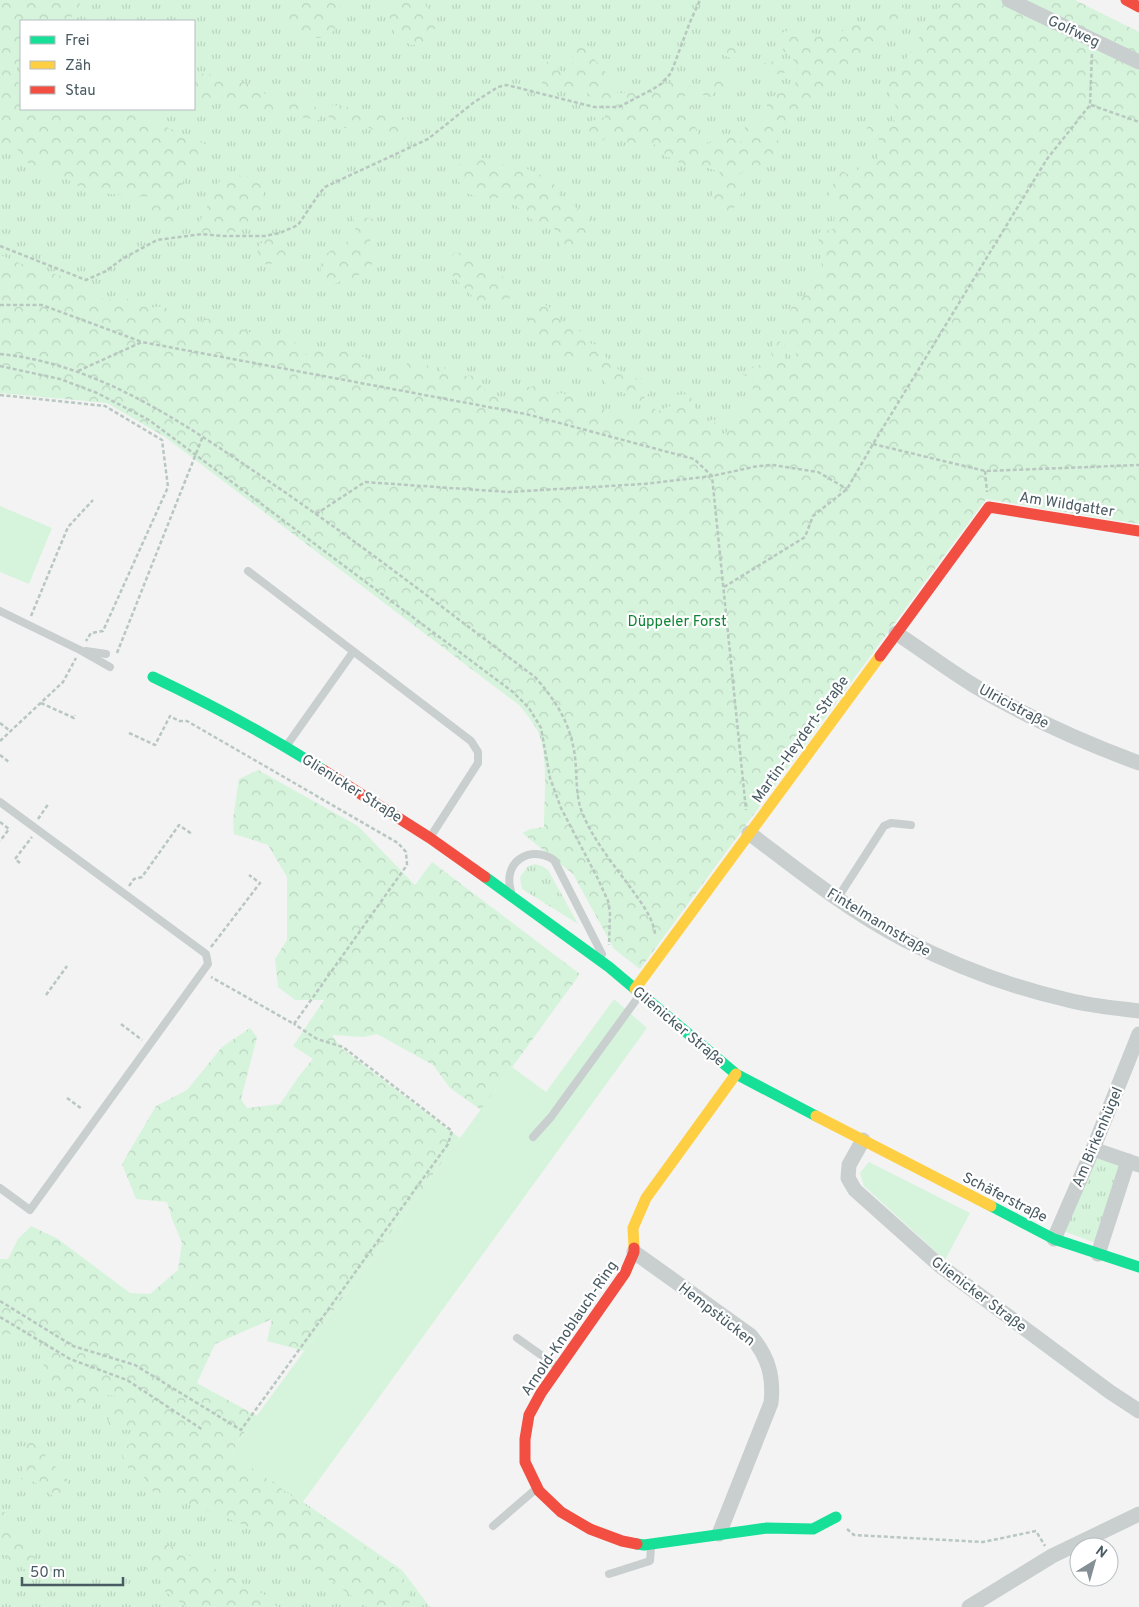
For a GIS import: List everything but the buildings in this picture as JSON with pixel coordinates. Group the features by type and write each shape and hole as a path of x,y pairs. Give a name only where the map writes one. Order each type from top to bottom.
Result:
{"street":[{"name":"Golfweg","path":"1008,0 1139,62"},
{"path":"1126,0 1139,7"},
{"name":"Am Wildgatter","path":"990,506 1139,532"},
{"name":"Martin-Heydert-Straße","path":"638,992 749,834 990,506"},
{"name":"Ulricistraße","path":"896,633 972,684 1012,707 1099,749 1139,763"},
{"name":"Glienicker Straße","path":"153,677 222,710 286,746 430,838 609,967 736,1074 863,1140 849,1165 848,1178 855,1190 939,1265 1139,1412"},
{"name":"Fintelmannstraße","path":"749,834 837,899 903,939 943,959 1022,988 1070,1001 1139,1012"},
{"name":"Am Birkenhügel","path":"1054,1239 1093,1149 1139,1034"},
{"name":"Arnold-Knoblauch-Ring","path":"736,1074 646,1198 633,1228 634,1252 625,1273 541,1394 529,1416 525,1439 525,1462 538,1488 562,1512 590,1529 622,1541 644,1545 767,1528 813,1529 836,1517"},
{"name":"Schäferstraße","path":"863,1140 1054,1239 1139,1267"},
{"path":"1093,1149 1133,1163 1098,1254"},
{"name":"Hempstücken","path":"634,1252 750,1335 759,1345 769,1365 772,1383 771,1403 719,1534"},
{"path":"969,1607 1052,1556 1139,1514"}],"lane":[{"path":"248,571 471,742 478,752 478,763 430,838"},
{"path":"0,611 80,650 110,667"},
{"path":"80,650 106,654"},
{"path":"286,746 353,652"},
{"path":"0,802 206,954 208,964 30,1210 0,1188"},
{"path":"837,899 884,826 891,823 911,825"},
{"path":"516,899 509,884 509,876 515,863 526,855 534,854 542,854 554,860 609,967"},
{"path":"533,1137 551,1117 638,992"},
{"path":"517,1338 559,1368"},
{"path":"493,1526 538,1488"},
{"path":"609,1574 650,1561 651,1544"}],"path":[{"path":"0,246 86,280 106,271 122,259 158,240 202,234 264,236 280,233 298,224 318,194 325,187 428,139 458,116 470,104 498,87 507,85 594,107 619,106 653,89 661,84 671,73 700,0"},
{"path":"724,588 805,537 813,516 847,489 1047,159 1090,105 1092,40"},
{"path":"1090,105 1139,122"},
{"path":"0,305 42,305 142,342 526,414 694,459 712,476 743,792"},
{"path":"78,371 142,342"},
{"path":"0,354 12,355 78,371 112,386 202,436 380,560 535,677 556,702 567,723 574,750 577,792 583,816 599,844 643,906 654,926"},
{"path":"0,366 60,380 97,393 150,420 513,692 529,708 542,728 550,778 560,808 608,901 610,913 609,967"},
{"path":"0,395 105,406 162,440 168,487 104,631 91,633 63,682 0,742"},
{"path":"115,657 202,436"},
{"path":"873,444 984,471 1139,466"},
{"path":"316,514 366,482 508,492 643,484 712,476 758,466 774,465 818,472 847,489"},
{"path":"27,624 68,527 93,500"},
{"path":"41,703 74,718 76,714"},
{"path":"129,733 155,745 170,716 179,721 187,721 398,843 406,852 407,865 294,1024"},
{"path":"0,724 10,731"},
{"path":"0,755 10,762"},
{"path":"20,863 15,859 49,803"},
{"path":"0,822 9,829 0,841"},
{"path":"123,893 134,878 142,877 179,825 192,834"},
{"path":"206,954 260,883 250,875"},
{"path":"46,995 67,966"},
{"path":"0,1301 73,1346 135,1365 241,1430 448,1144 452,1131 343,1047 317,1039 202,972"},
{"path":"121,1024 150,1045"},
{"path":"66,1098 82,1108"},
{"path":"0,1317 70,1359 128,1380 203,1430"},
{"path":"836,1517 854,1535 983,1542 1036,1532"}],"green space":[{"path":"0,0 992,0 750,456 95,311 0,272"},
{"path":"0,0 81,0 79,7 69,20 20,20 20,65 13,67 11,75 20,84 20,110 62,110 65,114 135,113 209,146 185,168 177,222 150,219 150,197 84,192 75,183 29,164 15,147 0,143"},
{"path":"293,0 342,0 337,26 328,37 296,36 282,15"},
{"path":"388,0 423,0 436,26 427,44 411,45 395,36 386,5"},
{"name":"Düppeler Forst","path":"947,0 1075,0 1139,32 1139,524 986,499 640,969 614,949 573,874 522,833 544,827 545,769 540,737 531,720 519,705 165,437 107,403 0,393 0,255 34,269 78,280 88,289 103,291 102,303 113,298 128,299 148,308 165,306 172,316 186,314 198,327 205,319 217,318 218,325 243,329 263,339 283,336 292,340 305,355 322,347 339,348 369,359 373,373 377,371 402,374 410,358 418,356 438,375 441,365 454,377 477,375 482,380 481,389 494,391 498,400 513,400 520,393 518,389 534,386 556,394 561,393 587,401 611,413 642,416 653,408 658,411 675,404 677,395 690,394 700,420 704,423 714,419 716,425 711,438 728,441 726,433 741,409 750,405 751,399 747,396 753,393 752,378 741,374 755,365 777,366 771,353 773,338 785,345 785,365 789,365 792,356 803,349 789,339 785,328 793,302 811,292 807,287 822,268 818,233 837,228 834,220 839,211 828,198 830,189 842,171 849,175 857,173 860,165 877,159 879,139 868,140 866,129 871,124 896,123 893,119 899,113 887,89 936,11"},
{"path":"905,7 889,33 846,67 840,83 820,98 809,98 799,105 797,116 779,134 778,141 785,147 780,158 742,172 736,179 742,192 735,207 723,214 711,210 709,203 720,172 699,165 680,166 677,158 666,157 655,144 649,149 630,144 618,134 612,133 601,142 582,138 588,122 605,117 604,106 586,92 545,87 538,77 551,56 559,70 566,73 573,67 572,52 581,43 593,48 595,60 611,78 610,87 616,93 655,93 676,79 692,87 683,98 693,107 694,124 703,146 725,135 741,143 747,119 761,122 767,118 767,99 789,89 796,82 798,72 795,62 792,57 783,51 783,32 792,29 804,35 814,33 818,38 819,34 825,34 831,40 849,26 875,19 889,9"},
{"path":"730,43 748,49 750,56 731,58 721,54 722,48"},
{"path":"780,60 787,64 788,72 774,75 763,68 764,63"},
{"path":"195,73 221,75 258,87 263,93 288,101 309,102 318,109 319,120 219,105 212,99 195,97"},
{"path":"721,76 739,76 727,90 718,88 711,97 699,94 714,79"},
{"path":"333,105 354,108 359,112 374,110 398,115 412,121 415,126 411,135 400,141 386,138 368,127 345,128 326,115"},
{"path":"467,158 488,158 518,171 525,168 552,180 559,195 599,225 579,249 559,249 561,233 544,223 537,224 506,197 485,199 465,193 457,178 460,164"},
{"path":"227,170 241,176 249,176 264,188 263,204 258,214 248,224 217,240 196,230 216,187"},
{"path":"353,215 373,219 370,237 372,265 351,281 341,281 331,285 323,280 322,263 324,257 329,252 357,237"},
{"path":"271,235 287,240 287,257 268,265 258,262 257,252 259,246"},
{"path":"455,252 465,254 479,270 498,270 517,297 480,304 449,272 450,257"},
{"path":"537,299 554,311 565,326 575,325 589,343 601,346 606,357 620,371 637,380 643,377 649,393 641,401 609,386 581,361 554,358 545,350 542,337 527,324"},
{"path":"0,506 52,528 29,584 0,572"},
{"path":"258,770 358,826 415,885 432,862 580,974 481,1110 450,1088 433,1065 377,1034 364,1037 332,1035 341,1048 460,1138 304,1351 267,1341 272,1319 215,1344 197,1383 257,1416 239,1440 232,1454 402,1573 411,1601 405,1607 367,1607 277,1542 242,1524 187,1503 155,1495 141,1473 131,1474 120,1450 133,1442 142,1428 124,1430 107,1424 119,1396 103,1395 85,1415 74,1410 70,1393 50,1382 33,1337 0,1335 0,1259 8,1259 18,1239 31,1226 58,1239 130,1293 150,1294 178,1270 182,1243 167,1202 136,1199 122,1164 156,1106 187,1090 222,1047 250,1028 257,1037 241,1099 247,1108 280,1104 313,1059 293,1046 324,1000 295,1000 278,987 275,959 287,940 287,877 268,845 234,834 233,819 239,779"},
{"path":"535,864 548,870 578,924 522,889 520,877 528,866"},
{"path":"614,999 647,1028 303,1502 232,1454 239,1440 512,1067 546,1092"},
{"path":"1097,1158 1120,1164 1096,1243 1063,1231"},
{"path":"869,1162 970,1213 945,1260 864,1186 860,1173"},
{"path":"0,1306 232,1453 402,1570 430,1607 0,1607"},
{"path":"27,1442 44,1443 46,1460 59,1469 72,1489 68,1495 59,1501 35,1482 21,1479"},
{"path":"0,1511 8,1513 17,1532 35,1544 30,1549 35,1553 34,1575 5,1557 4,1540 0,1541"},
{"path":"159,1540 267,1596 277,1607 187,1607 164,1591 158,1576 143,1567 138,1556"}],"traffic: fast":[{"path":"153,677 240,721 323,770"},
{"path":"485,877 609,967 736,1074 816,1116"},
{"path":"991,1206 1054,1239 1139,1267"},
{"path":"637,1544 644,1545 767,1528 813,1529 836,1517"}],"traffic: slow":[{"path":"635,989 880,656"},
{"path":"634,1248 633,1228 646,1198 736,1074"},
{"path":"816,1116 991,1206"}],"traffic: jam":[{"path":"1126,0 1139,7"},
{"path":"880,656 989,507 1139,531"},
{"path":"323,770 430,838 485,877"},
{"path":"634,1248 625,1273 541,1393 529,1415 525,1439 525,1462 539,1491 561,1512 590,1529 622,1541 637,1544"}]}
